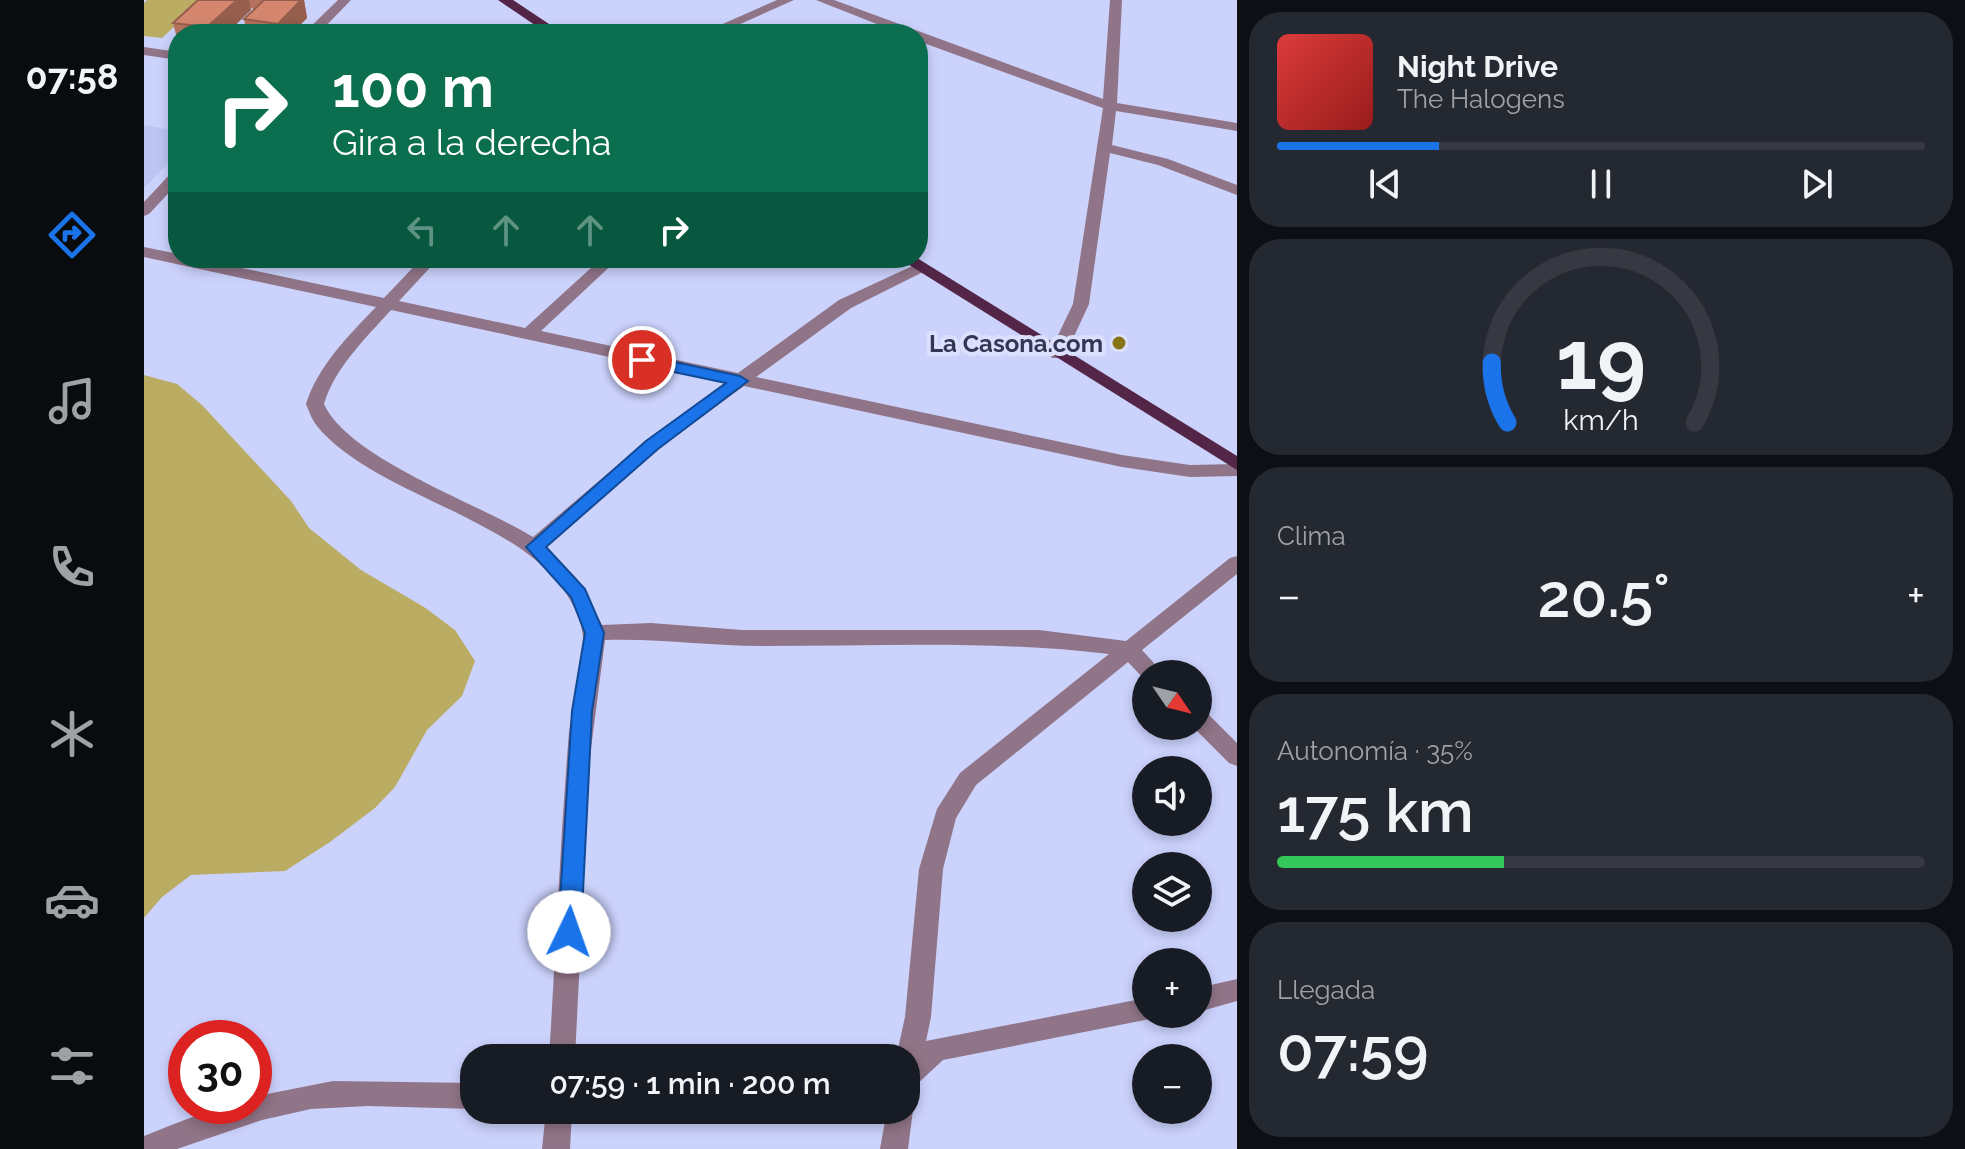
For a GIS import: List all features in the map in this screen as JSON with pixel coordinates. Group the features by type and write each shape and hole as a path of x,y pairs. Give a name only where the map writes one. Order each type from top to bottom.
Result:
{"main road":[{"path":"504,0 541,24"},
{"path":"922,268 1237,464"}],"street":[{"path":"320,24 345,0"},
{"path":"731,24 788,0"},
{"path":"822,0 886,24"},
{"path":"1058,354 1081,304 1110,106 1116,0"},
{"path":"928,39 1110,106 1237,127"},
{"path":"144,51 168,55"},
{"path":"1104,147 1163,162 1237,190"},
{"path":"144,211 168,185"},
{"path":"144,252 168,257"},
{"path":"217,268 1122,461 1190,471 1237,470"},
{"path":"421,268 322,382 315,404 321,422 369,458 535,547 579,594 594,633 582,711 563,1044"},
{"path":"527,335 600,268"},
{"path":"535,547 652,445 845,304 906,268"},
{"path":"913,1044 918,1017 931,869 945,816 968,779 1237,563"},
{"path":"594,633 651,631 742,638 1039,638 1128,649 1139,660"},
{"path":"1212,732 1237,757"},
{"path":"1212,996 1237,990"},
{"path":"920,1063 936,1049 1132,1013"},
{"path":"144,1149 181,1134 278,1104 332,1094 460,1096"},
{"path":"556,1149 558,1124"},
{"path":"894,1149 898,1124"}],"shaded area":[{"path":"147,0 203,0 177,24 168,24 168,32 162,38 144,36 144,3"},
{"path":"144,125 168,129 168,163 144,188"},
{"path":"144,375 177,384 202,405 291,501 309,528 361,570 424,607 455,630 475,661 462,696 427,730 395,787 375,808 285,871 191,875 162,897 144,918"}],"building":[{"path":"198,0 237,0 210,24 173,23"},
{"path":"264,0 301,0 278,24 244,19"}],"place":[{"name":"La Casona.com","path":"1119,343"}],"route":[{"path":"569,932 582,711 594,633 579,594 535,547 652,445 740,381 642,360"}]}
